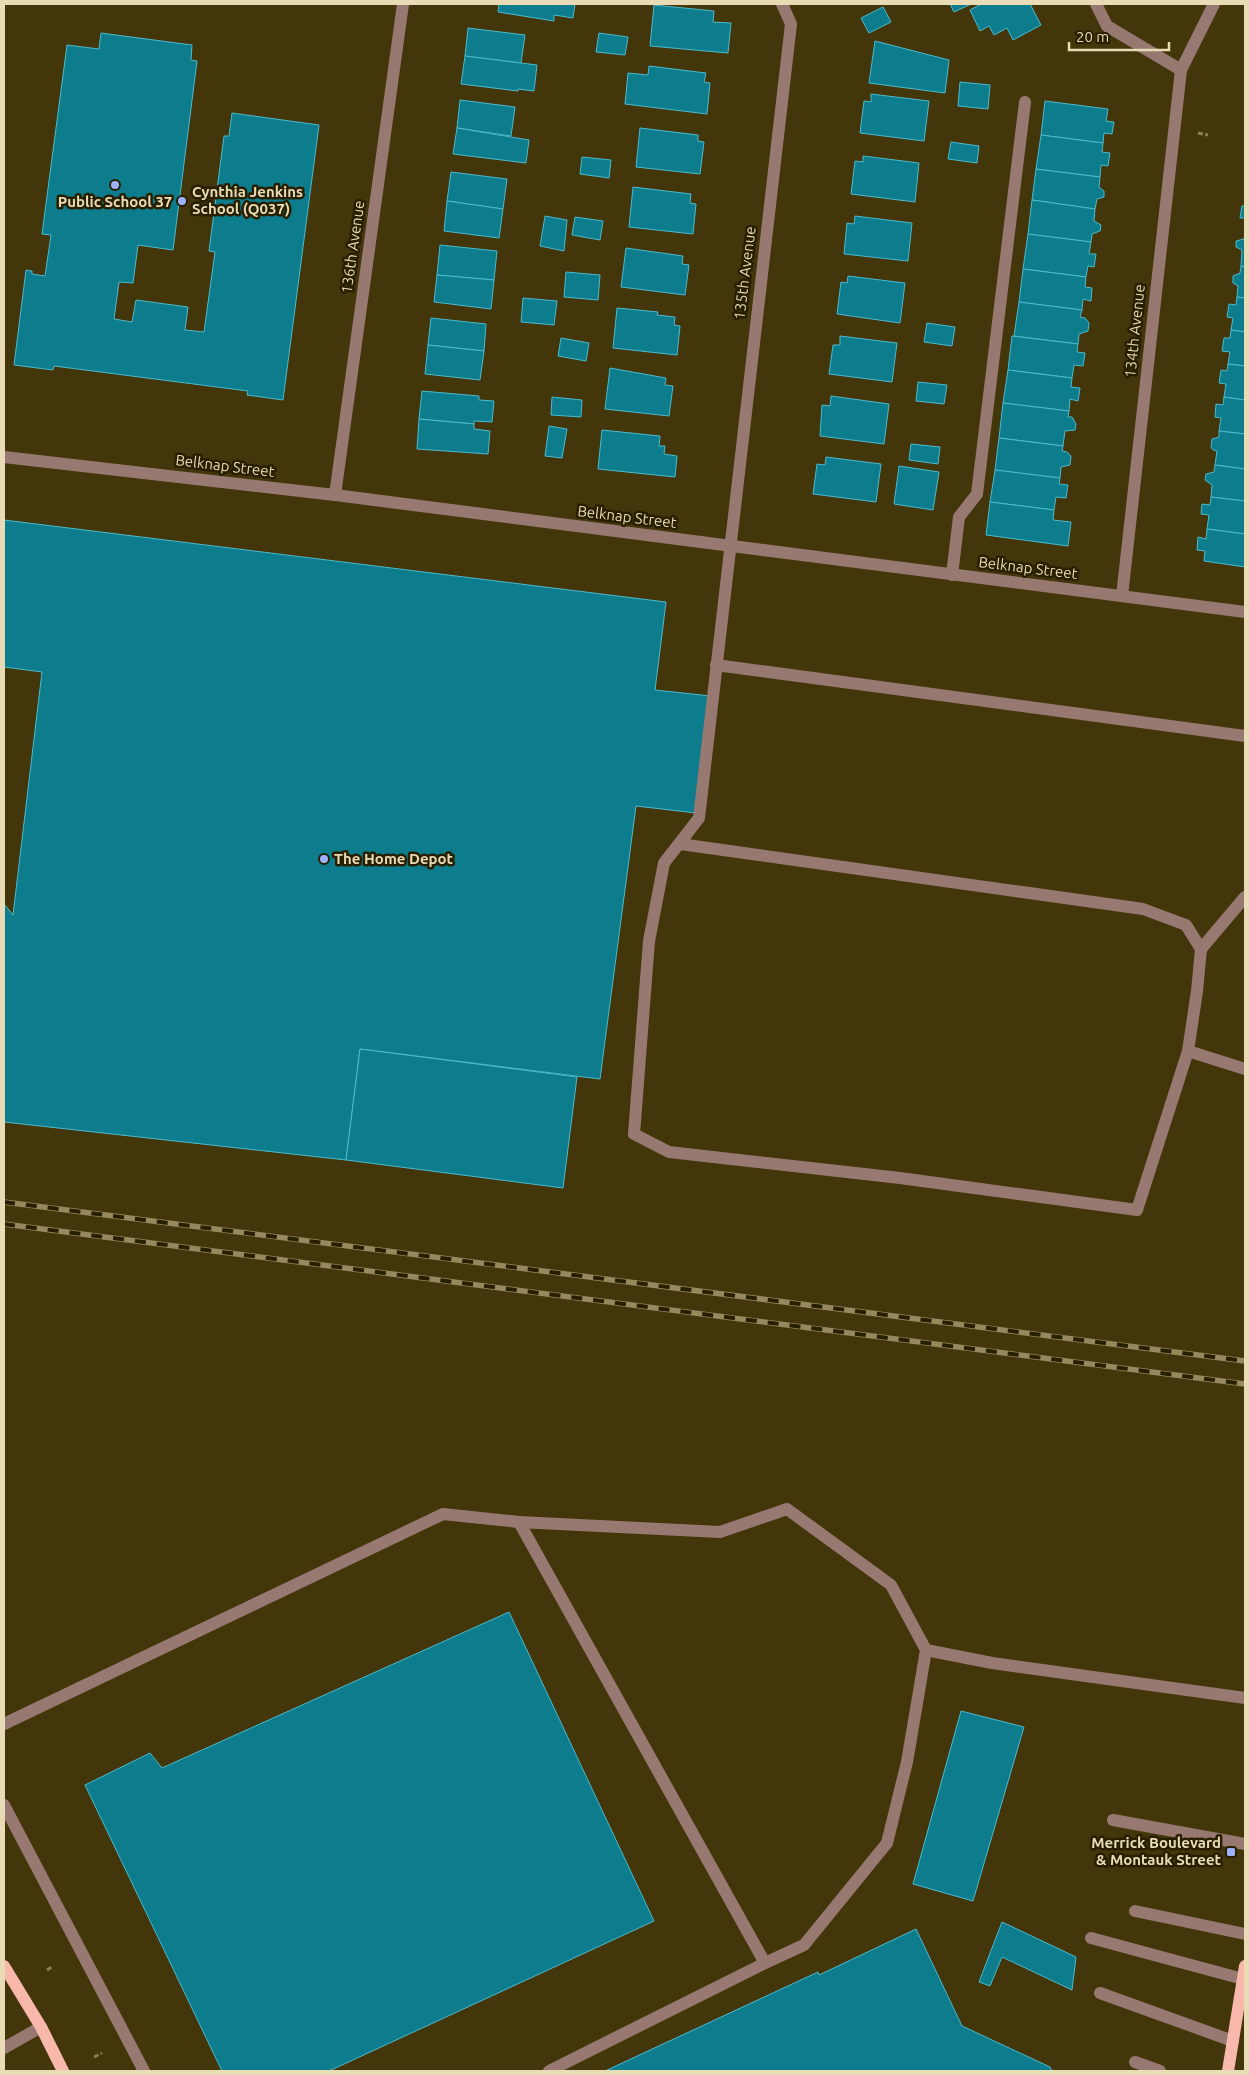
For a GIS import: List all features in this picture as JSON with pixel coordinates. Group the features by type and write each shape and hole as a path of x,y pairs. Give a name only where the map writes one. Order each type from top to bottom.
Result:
{"main road":[{"path":"4,1966 41,2027 63,2071"},
{"path":"1228,2071 1244,1972"}],"street":[{"name":"136th Avenue","path":"335,495 403,4"},
{"name":"135th Avenue","path":"782,4 791,24 729,547 710,741 699,818 664,863 649,941 634,1134 669,1152 900,1178 1137,1210 1188,1051"},
{"path":"1096,4 1107,26 1181,70 1214,4"},
{"name":"134th Avenue","path":"1122,596 1181,70"},
{"path":"952,575 959,517 977,494 1025,102"},
{"name":"Belknap Street","path":"4,456 335,495 1245,612"},
{"path":"716,665 1245,736"},
{"path":"680,844 1143,909 1186,925 1201,949 1198,991 1188,1051 1245,1069"},
{"path":"1201,949 1245,897"},
{"path":"4,1724 443,1514 520,1522 720,1532 787,1509 891,1584 926,1650 907,1762 887,1843 804,1945 549,2071"},
{"path":"520,1522 765,1963"},
{"path":"926,1650 992,1663 1245,1698"},
{"path":"4,1805 144,2071"},
{"path":"1113,1820 1245,1844"},
{"path":"1135,1911 1245,1934"},
{"path":"1092,1938 1244,1972"},
{"path":"1100,1993 1233,2041"},
{"path":"4,2048 41,2027"},
{"path":"1136,2062 1160,2071"}],"path":[{"path":"46,1970 53,1966"},
{"path":"94,2057 102,2053"}],"building":[{"path":"499,4 575,4 573,18 554,15 554,21 498,12"},
{"path":"950,4 971,4 954,12"},
{"path":"981,4 1030,4 1041,25 1013,40 1007,28 994,35 989,26 980,31 970,10"},
{"path":"654,5 714,11 713,22 731,23 728,53 650,46"},
{"path":"883,7 891,22 869,33 861,18"},
{"path":"468,28 525,35 521,63 465,56"},
{"name":"Public School 37","path":"101,33 192,45 191,60 197,61 173,250 138,245 133,283 119,282 114,319 132,322 136,300 188,307 185,330 204,332 215,252 209,251 224,136 229,136 232,113 319,125 283,400 247,395 248,391 54,366 53,370 14,365 26,270 32,271 32,274 45,276 51,235 42,234 67,45 99,49"},
{"path":"599,33 628,37 625,55 596,52"},
{"path":"875,41 949,60 945,93 869,83"},
{"path":"465,56 537,65 534,91 518,89 518,91 461,84"},
{"path":"649,66 706,73 704,82 710,83 707,114 625,104 628,73 648,75"},
{"path":"960,82 990,85 988,109 958,106"},
{"path":"871,94 929,101 924,141 860,133 864,101 871,102"},
{"path":"460,100 515,107 511,136 457,128"},
{"path":"1045,101 1108,109 1106,121 1114,122 1112,134 1104,133 1103,143 1041,135"},
{"path":"457,128 529,140 526,163 453,154"},
{"path":"640,128 698,135 698,141 704,142 700,174 636,167"},
{"path":"1041,135 1103,143 1102,152 1110,153 1108,166 1101,165 1100,177 1036,169"},
{"path":"951,142 979,146 977,163 948,159"},
{"path":"863,156 919,163 915,202 851,194 855,161 863,162"},
{"path":"582,157 611,160 609,178 580,174"},
{"path":"1036,169 1100,177 1099,187 1104,191 1104,197 1097,199 1095,209 1032,200"},
{"path":"451,172 507,179 503,209 447,201"},
{"path":"633,187 691,194 690,203 696,204 693,234 629,227"},
{"path":"1032,200 1095,209 1094,221 1101,225 1100,231 1092,234 1091,242 1028,234"},
{"path":"447,201 503,209 499,238 444,231"},
{"path":"1242,206 1245,206 1245,218 1240,218"},
{"path":"545,216 567,220 564,251 540,246"},
{"path":"855,216 912,223 908,261 844,254 847,223 854,224"},
{"path":"575,217 603,221 600,240 572,235"},
{"path":"1245,231 1245,267 1241,266 1242,250 1236,247 1236,241 1244,239"},
{"path":"1028,234 1091,242 1089,254 1096,254 1094,267 1088,266 1086,277 1023,269"},
{"path":"440,245 497,251 494,280 437,275"},
{"path":"626,248 683,256 682,264 689,265 685,295 621,287"},
{"path":"1241,266 1245,267 1245,298 1237,297 1238,286 1233,283 1233,276 1240,273"},
{"path":"1023,269 1086,277 1085,287 1092,288 1091,301 1083,299 1082,310 1019,302"},
{"path":"566,272 600,275 598,300 564,297"},
{"path":"437,275 494,280 491,309 434,302"},
{"path":"848,276 905,283 900,323 837,314 841,282 847,283"},
{"path":"1237,297 1245,298 1245,332 1231,330 1233,318 1227,317 1229,304 1236,305"},
{"path":"523,298 557,301 554,325 521,322"},
{"path":"1019,302 1082,310 1080,317 1085,318 1089,323 1088,331 1079,334 1078,344 1014,336"},
{"path":"617,308 658,312 657,315 675,317 674,325 680,326 677,355 613,348"},
{"path":"431,318 486,324 484,351 428,345"},
{"path":"927,323 955,327 952,346 924,342"},
{"path":"1231,330 1245,332 1245,366 1228,364 1230,352 1222,351 1224,338 1230,338"},
{"path":"840,336 897,343 892,382 829,374 833,345 840,345"},
{"path":"1012,336 1078,344 1077,352 1085,353 1083,366 1074,365 1072,378 1008,370"},
{"path":"561,338 589,343 586,361 558,356"},
{"path":"428,345 484,351 480,380 425,374"},
{"path":"1228,364 1245,366 1245,400 1224,397 1226,384 1219,383 1221,370 1227,371"},
{"path":"610,368 666,378 665,385 673,386 669,416 605,409"},
{"path":"1008,370 1072,378 1071,387 1080,388 1078,401 1070,399 1069,411 1003,403"},
{"path":"918,382 947,385 944,404 916,401"},
{"path":"422,391 479,396 479,400 494,401 492,422 474,421 474,424 419,419"},
{"path":"831,396 889,404 884,444 820,436 822,405 830,406"},
{"path":"552,397 582,400 581,417 551,415"},
{"path":"1224,397 1245,400 1245,434 1219,431 1221,418 1215,417 1216,404 1223,405"},
{"path":"1003,403 1069,411 1068,417 1072,417 1076,424 1075,430 1065,431 1063,446 999,438"},
{"path":"419,419 474,424 474,429 490,431 488,454 417,449"},
{"path":"549,426 567,429 562,458 545,456"},
{"path":"602,430 660,436 659,446 665,446 664,454 677,456 675,477 598,469"},
{"path":"1219,431 1245,434 1245,469 1215,465 1217,451 1211,447 1212,439 1219,437"},
{"path":"999,438 1063,446 1062,451 1067,452 1071,456 1070,465 1061,467 1060,478 995,470"},
{"path":"911,444 940,447 938,464 909,460"},
{"path":"826,457 881,464 876,502 813,494 817,464 825,465"},
{"path":"1215,465 1245,469 1245,501 1211,497 1212,485 1205,480 1206,474 1214,472"},
{"path":"899,466 939,472 933,510 894,504"},
{"path":"995,470 1060,478 1059,484 1068,485 1066,498 1056,497 1054,510 990,502"},
{"path":"1211,497 1245,501 1245,534 1207,529 1209,515 1201,514 1202,504 1210,505"},
{"path":"990,502 1054,510 1053,520 1071,522 1068,546 986,535"},
{"name":"The Home Depot","path":"4,520 666,602 655,690 711,696 696,813 636,806 600,1079 360,1049 346,1160 4,1122 4,904 13,915 42,672 4,667"},
{"path":"1207,529 1245,534 1245,567 1204,561 1205,551 1197,550 1198,537 1206,539"},
{"path":"360,1049 577,1077 563,1188 346,1160"},
{"path":"509,1612 654,1921 329,2071 222,2071 85,1785 150,1753 162,1768"},
{"path":"961,1711 1024,1727 973,1901 913,1884"},
{"path":"1002,1922 1076,1957 1072,1990 1002,1957 990,1986 979,1982"},
{"path":"916,1929 962,2026 1050,2067 1052,2071 605,2071 818,1972 819,1975"}],"railway":[{"path":"4,1202 1245,1361"},
{"path":"4,1224 1245,1384"}],"place":[{"name":"Public School 37","path":"115,185"},
{"name":"Cynthia Jenkins School (Q037)","path":"182,201"},
{"name":"The Home Depot","path":"324,859"},
{"name":"Merrick Boulevard & Montauk Street","path":"1231,1852"}]}
